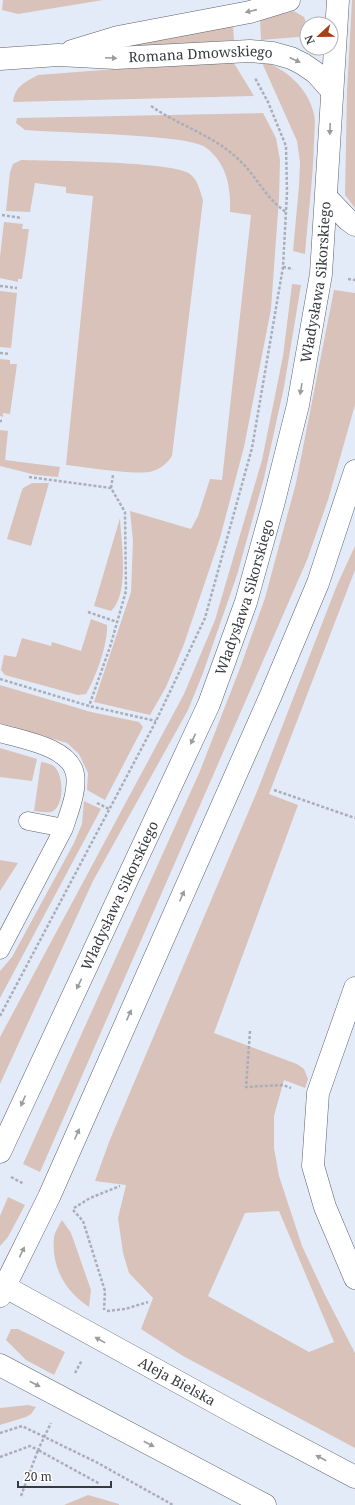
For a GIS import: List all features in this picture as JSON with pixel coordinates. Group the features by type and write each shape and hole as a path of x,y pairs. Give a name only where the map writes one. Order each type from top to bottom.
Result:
{"street":[{"name":"Romana Dmowskiego","path":"58,55 118,37 250,12 289,0"},
{"name":"Władysława Sikorskiego","path":"0,1152 209,704 246,602 273,505 298,405 321,274 327,198 331,90 338,0"},
{"name":"Romana Dmowskiego","path":"0,59 58,55 116,58 250,51 273,53 291,58 303,64 316,73 331,90"},
{"path":"327,198 348,220 355,225"},
{"path":"2,1289 49,1197 271,695 318,583 355,471"},
{"path":"355,988 318,1093 313,1166 325,1207 355,1278"},
{"name":"Aleja Bielska","path":"2,1289 355,1477"},
{"path":"0,1365 266,1505"}],"lane":[{"path":"0,733 49,748 62,754 71,763 75,775 74,790 64,828 0,950"},
{"path":"28,821 64,828"}],"path":[{"path":"0,1016 156,721 205,618 252,448 283,267 287,192 286,146 268,102 254,77"},
{"path":"151,106 171,119 218,142 240,160 274,204 286,213"},
{"path":"2,216 22,218"},
{"path":"0,286 17,288"},
{"path":"0,353 10,354"},
{"path":"89,706 126,591 127,545 125,512 111,488 113,475"},
{"path":"29,477 111,488"},
{"path":"88,612 117,622"},
{"path":"0,679 89,706 156,721"},
{"path":"274,790 355,818"},
{"path":"246,1086 250,1031"},
{"path":"120,1186 90,1198 72,1210 83,1221 105,1291 104,1311 125,1309 148,1302"},
{"path":"0,1433 22,1426 96,1462 173,1505"},
{"path":"21,1496 44,1437"},
{"path":"0,1457 30,1446 100,1484"}],"shaded area":[{"path":"3,0 103,0 18,14 2,10"},
{"path":"352,0 355,0 355,208 345,195 347,91"},
{"path":"294,11 302,16 299,16 299,37 261,40 260,19"},
{"path":"233,25 234,40 114,50 115,48"},
{"path":"232,60 254,96 13,102 18,88 25,82 38,75"},
{"path":"263,61 280,69 302,88 314,114 313,170 305,254 293,251 300,162 297,141 263,65"},
{"path":"263,113 276,138 280,160 279,198 271,309 244,447 220,538 184,644 166,687 150,715 94,702 131,592 133,541 130,511 191,529 198,516 210,479 222,480 251,215 230,212 230,194 223,168 212,153 205,147 174,139 25,130 16,123 17,118"},
{"path":"21,160 110,162 160,166 190,174 195,179 203,200 172,456 164,465 156,470 146,472 124,472 66,465 93,196 66,193 66,187 35,183 30,212 6,211 10,172 13,164"},
{"path":"4,222 23,224 22,229 29,229 22,279 18,279 18,282 0,278 0,257"},
{"path":"292,284 301,285 284,387 264,478 237,575 203,673 188,710 93,881 0,1084 0,1037 184,694 215,620 262,460 283,356"},
{"path":"334,290 355,293 355,405 328,500 307,560 40,1172 23,1164 200,771 240,668 265,598 296,483"},
{"path":"0,291 17,293 11,348 0,347"},
{"path":"0,359 10,360 10,364 17,364 10,414 3,413 3,417 0,416"},
{"path":"0,430 8,431 5,460 60,467 58,477 36,475 0,466"},
{"path":"32,483 49,483 31,546 7,539 23,488"},
{"path":"120,518 123,553 121,593 117,603 111,611 94,606"},
{"path":"355,546 355,570 269,794 298,805 214,1033 297,1064 304,1069 308,1079 305,1088 284,1080 274,1116 274,1148 279,1176 302,1246 355,1353 355,1448 183,1356 141,1329 153,1298 129,1273 123,1253 118,1218 126,1185 95,1181 109,1142 258,789 337,585","holes":["279,1211 334,1342 309,1352 208,1296 245,1213"]},
{"path":"91,619 107,625 107,633 101,660 94,679 86,694 78,695 5,675 1,670 4,655 16,657 22,638 51,646 52,642 81,651"},
{"path":"0,685 91,712 139,722 143,727 105,800 87,790 88,773 79,754 67,743 0,723"},
{"path":"0,748 37,759 32,781 0,777"},
{"path":"41,762 54,766 60,779 61,798 57,808 51,812 34,811"},
{"path":"84,801 101,809 0,998 0,971 12,957 74,843 82,824"},
{"path":"0,860 18,863 0,891"},
{"path":"8,1197 25,1205 8,1237 0,1246 0,1216"},
{"path":"62,1220 71,1233 91,1290 89,1307 73,1294 61,1277 57,1268 54,1237"},
{"path":"11,1329 18,1329 65,1352 54,1375 26,1360 6,1340"},
{"path":"28,1405 36,1407 31,1414 0,1425 0,1408"},
{"path":"88,1495 119,1504 119,1505 64,1505"}]}
